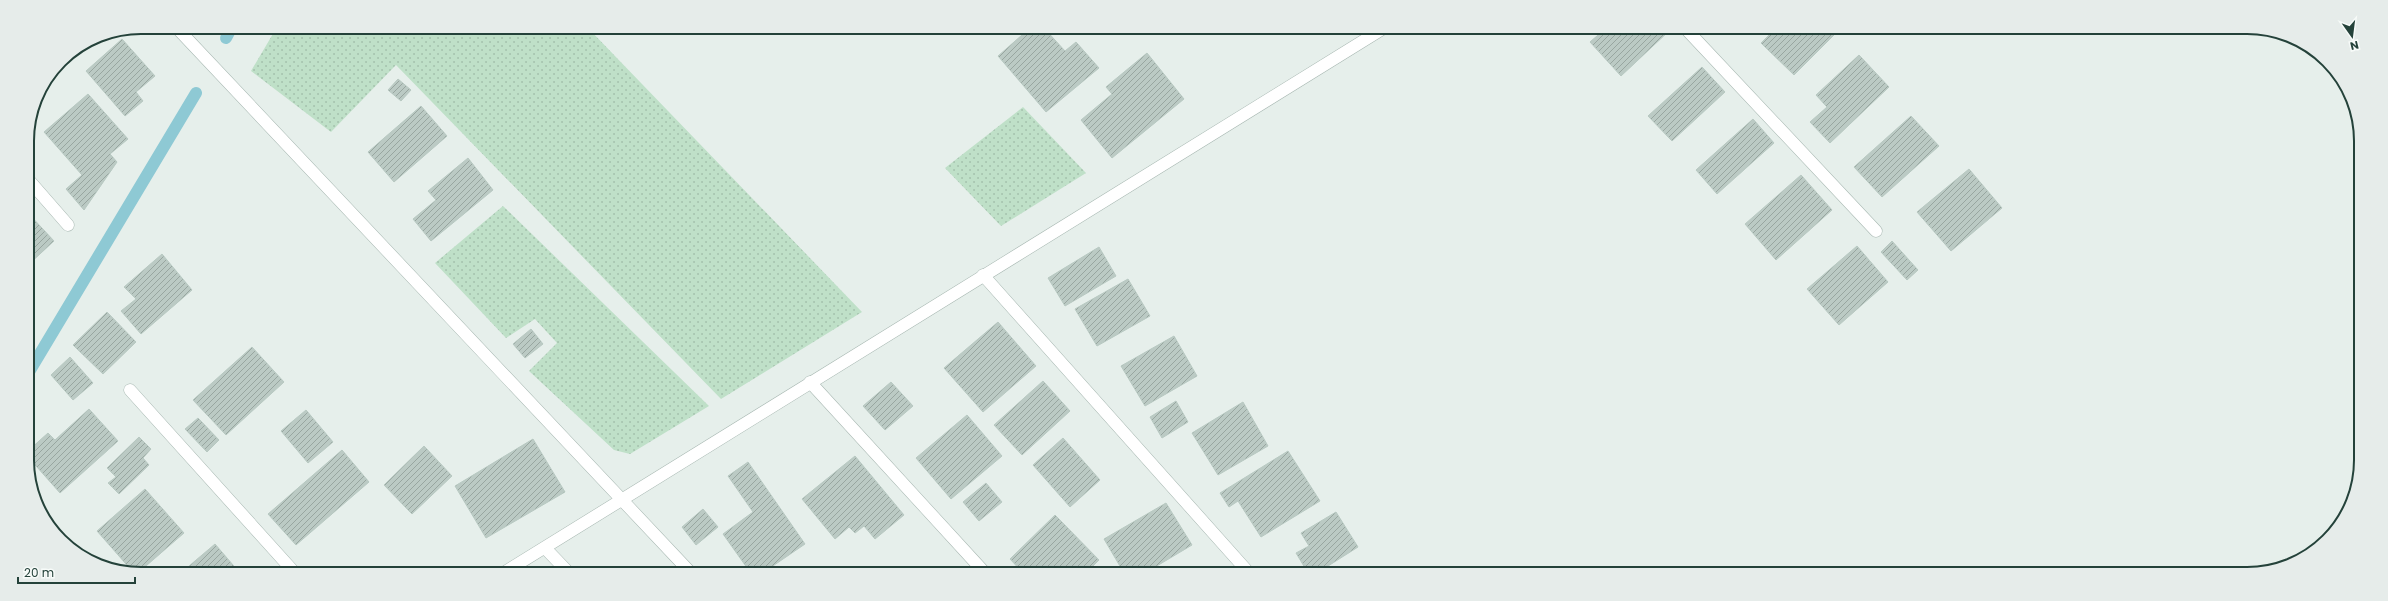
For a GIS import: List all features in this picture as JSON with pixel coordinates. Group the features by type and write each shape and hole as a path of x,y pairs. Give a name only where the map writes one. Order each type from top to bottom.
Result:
{"street":[{"path":"183,34 624,500 685,567"},
{"path":"513,567 624,500 810,382 1374,34"},
{"path":"1691,34 1876,231"},
{"path":"34,185 68,225"},
{"path":"983,275 1244,567"},
{"path":"810,382 980,567"},
{"path":"130,390 289,567"},
{"path":"545,548 563,567"}],"green space":[{"path":"273,34 594,34 862,312 721,399 396,65 331,132 251,71"},
{"path":"1023,107 1086,173 1001,226 945,168"},
{"path":"503,206 709,406 630,454 614,450 529,371 557,343 535,319 506,338 435,263"}],"building":[{"path":"1023,34 1049,34 1065,51 1076,42 1099,68 1046,112 998,56"},
{"path":"1599,34 1666,34 1621,76 1590,42"},
{"path":"1770,34 1835,34 1794,75 1761,43"},
{"path":"122,39 155,76 136,92 143,101 125,116 86,71"},
{"path":"1147,53 1184,99 1112,158 1081,120 1112,94 1106,87"},
{"path":"1859,55 1889,87 1830,143 1810,122 1827,107 1816,95"},
{"path":"1702,67 1725,92 1672,141 1648,116"},
{"path":"398,79 411,90 401,101 388,90"},
{"path":"88,94 128,139 110,154 117,162 84,210 66,189 82,175 44,132"},
{"path":"421,106 447,136 394,182 368,152"},
{"path":"1911,116 1939,146 1882,197 1854,167"},
{"path":"1753,119 1774,143 1717,194 1696,170"},
{"path":"468,158 493,190 431,241 413,219 436,200 428,191"},
{"path":"1969,169 2002,208 1951,251 1917,212"},
{"path":"1801,175 1832,210 1776,260 1745,224"},
{"path":"34,219 54,241 34,259"},
{"path":"1892,241 1918,270 1907,280 1881,252"},
{"path":"1857,246 1888,282 1839,325 1807,289"},
{"path":"1099,247 1116,276 1065,306 1048,278"},
{"path":"162,254 192,290 141,334 121,311 136,299 124,287"},
{"path":"1128,279 1150,316 1097,346 1075,309"},
{"path":"107,312 136,342 103,374 73,345"},
{"path":"998,322 1036,366 983,412 944,368"},
{"path":"531,329 543,344 525,358 513,344"},
{"path":"1174,336 1197,376 1145,406 1121,366"},
{"path":"252,347 284,382 226,435 193,400"},
{"path":"70,357 93,383 73,400 51,375"},
{"path":"1043,381 1070,411 1022,455 994,425"},
{"path":"891,382 913,406 885,430 863,406"},
{"path":"1176,401 1188,422 1162,438 1150,417"},
{"path":"1243,402 1268,446 1218,475 1192,433"},
{"path":"89,409 118,441 60,493 34,464 34,446 48,433 55,440"},
{"path":"306,410 333,442 308,463 281,431"},
{"path":"967,415 1002,456 951,499 916,458"},
{"path":"198,418 219,440 207,452 185,429"},
{"path":"139,437 151,449 143,458 149,465 119,494 108,483 116,477 107,468"},
{"path":"1063,438 1100,480 1070,507 1033,465"},
{"path":"533,439 565,492 486,538 455,486"},
{"path":"424,446 452,476 412,514 384,485"},
{"path":"342,450 369,482 296,545 268,514"},
{"path":"1288,451 1320,501 1261,537 1238,501 1229,507 1220,493"},
{"path":"855,456 904,515 875,539 864,526 855,533 849,527 835,539 802,499"},
{"path":"748,462 805,544 771,567 746,567 723,534 753,512 728,476"},
{"path":"986,483 1002,502 979,521 963,502"},
{"path":"145,489 184,533 145,567 141,567 128,566 97,531"},
{"path":"1166,503 1192,545 1155,567 1120,567 1104,539"},
{"path":"703,509 718,527 696,545 682,527"},
{"path":"1336,512 1358,547 1326,567 1304,567 1296,553 1309,546 1301,533"},
{"path":"1055,515 1099,560 1092,567 1017,567 1010,559"},
{"path":"215,544 235,567 188,567"}],"waterway":[{"path":"226,38 228,34"},
{"path":"34,364 196,93"}]}
